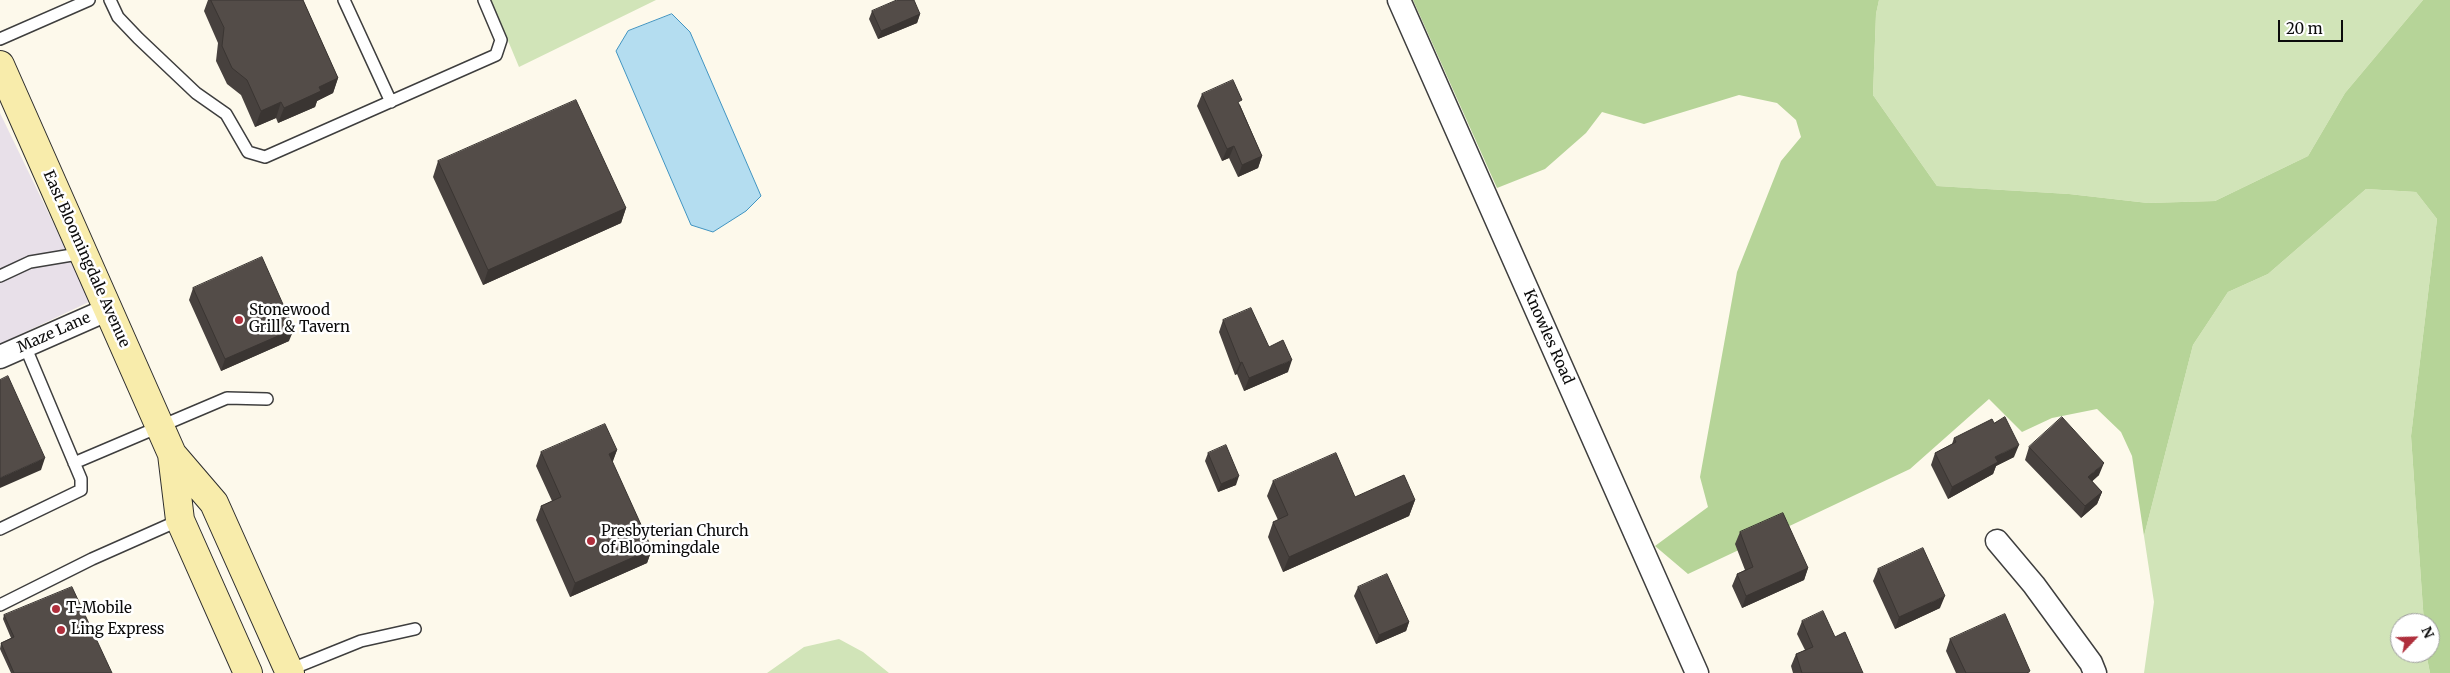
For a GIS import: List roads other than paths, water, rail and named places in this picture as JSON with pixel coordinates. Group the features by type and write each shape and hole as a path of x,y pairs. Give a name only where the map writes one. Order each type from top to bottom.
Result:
{"main road":[{"name":"East Bloomingdale Avenue","path":"0,65 172,454 180,520 248,673"},
{"name":"East Bloomingdale Avenue","path":"172,454 214,503 289,672"}],"street":[{"name":"Knowles Road","path":"1399,0 1697,673"},
{"name":"Maze Lane","path":"0,356 109,309"},
{"path":"1997,541 2040,593 2091,663 2095,673"}],"lane":[{"path":"0,39 88,0"},
{"path":"110,0 118,17 138,38 196,93 226,114 248,152 265,157 496,56 501,40 484,0"},
{"path":"344,0 391,102"},
{"path":"0,276 30,262 84,253"},
{"path":"0,529 81,490 82,479 24,346"},
{"path":"74,463 227,398 266,399"},
{"path":"0,605 92,559 180,520"},
{"path":"289,672 361,640 415,629"}],"water":[{"path":"672,14 690,32 761,196 746,211 713,232 691,225 616,51 628,31"}],"place":[{"name":"Stonewood Grill & Tavern","path":"239,320"},
{"name":"Presbyterian Church of Bloomingdale","path":"591,541"},
{"name":"T-Mobile","path":"56,609"},
{"name":"Ling Express","path":"61,630"}]}
